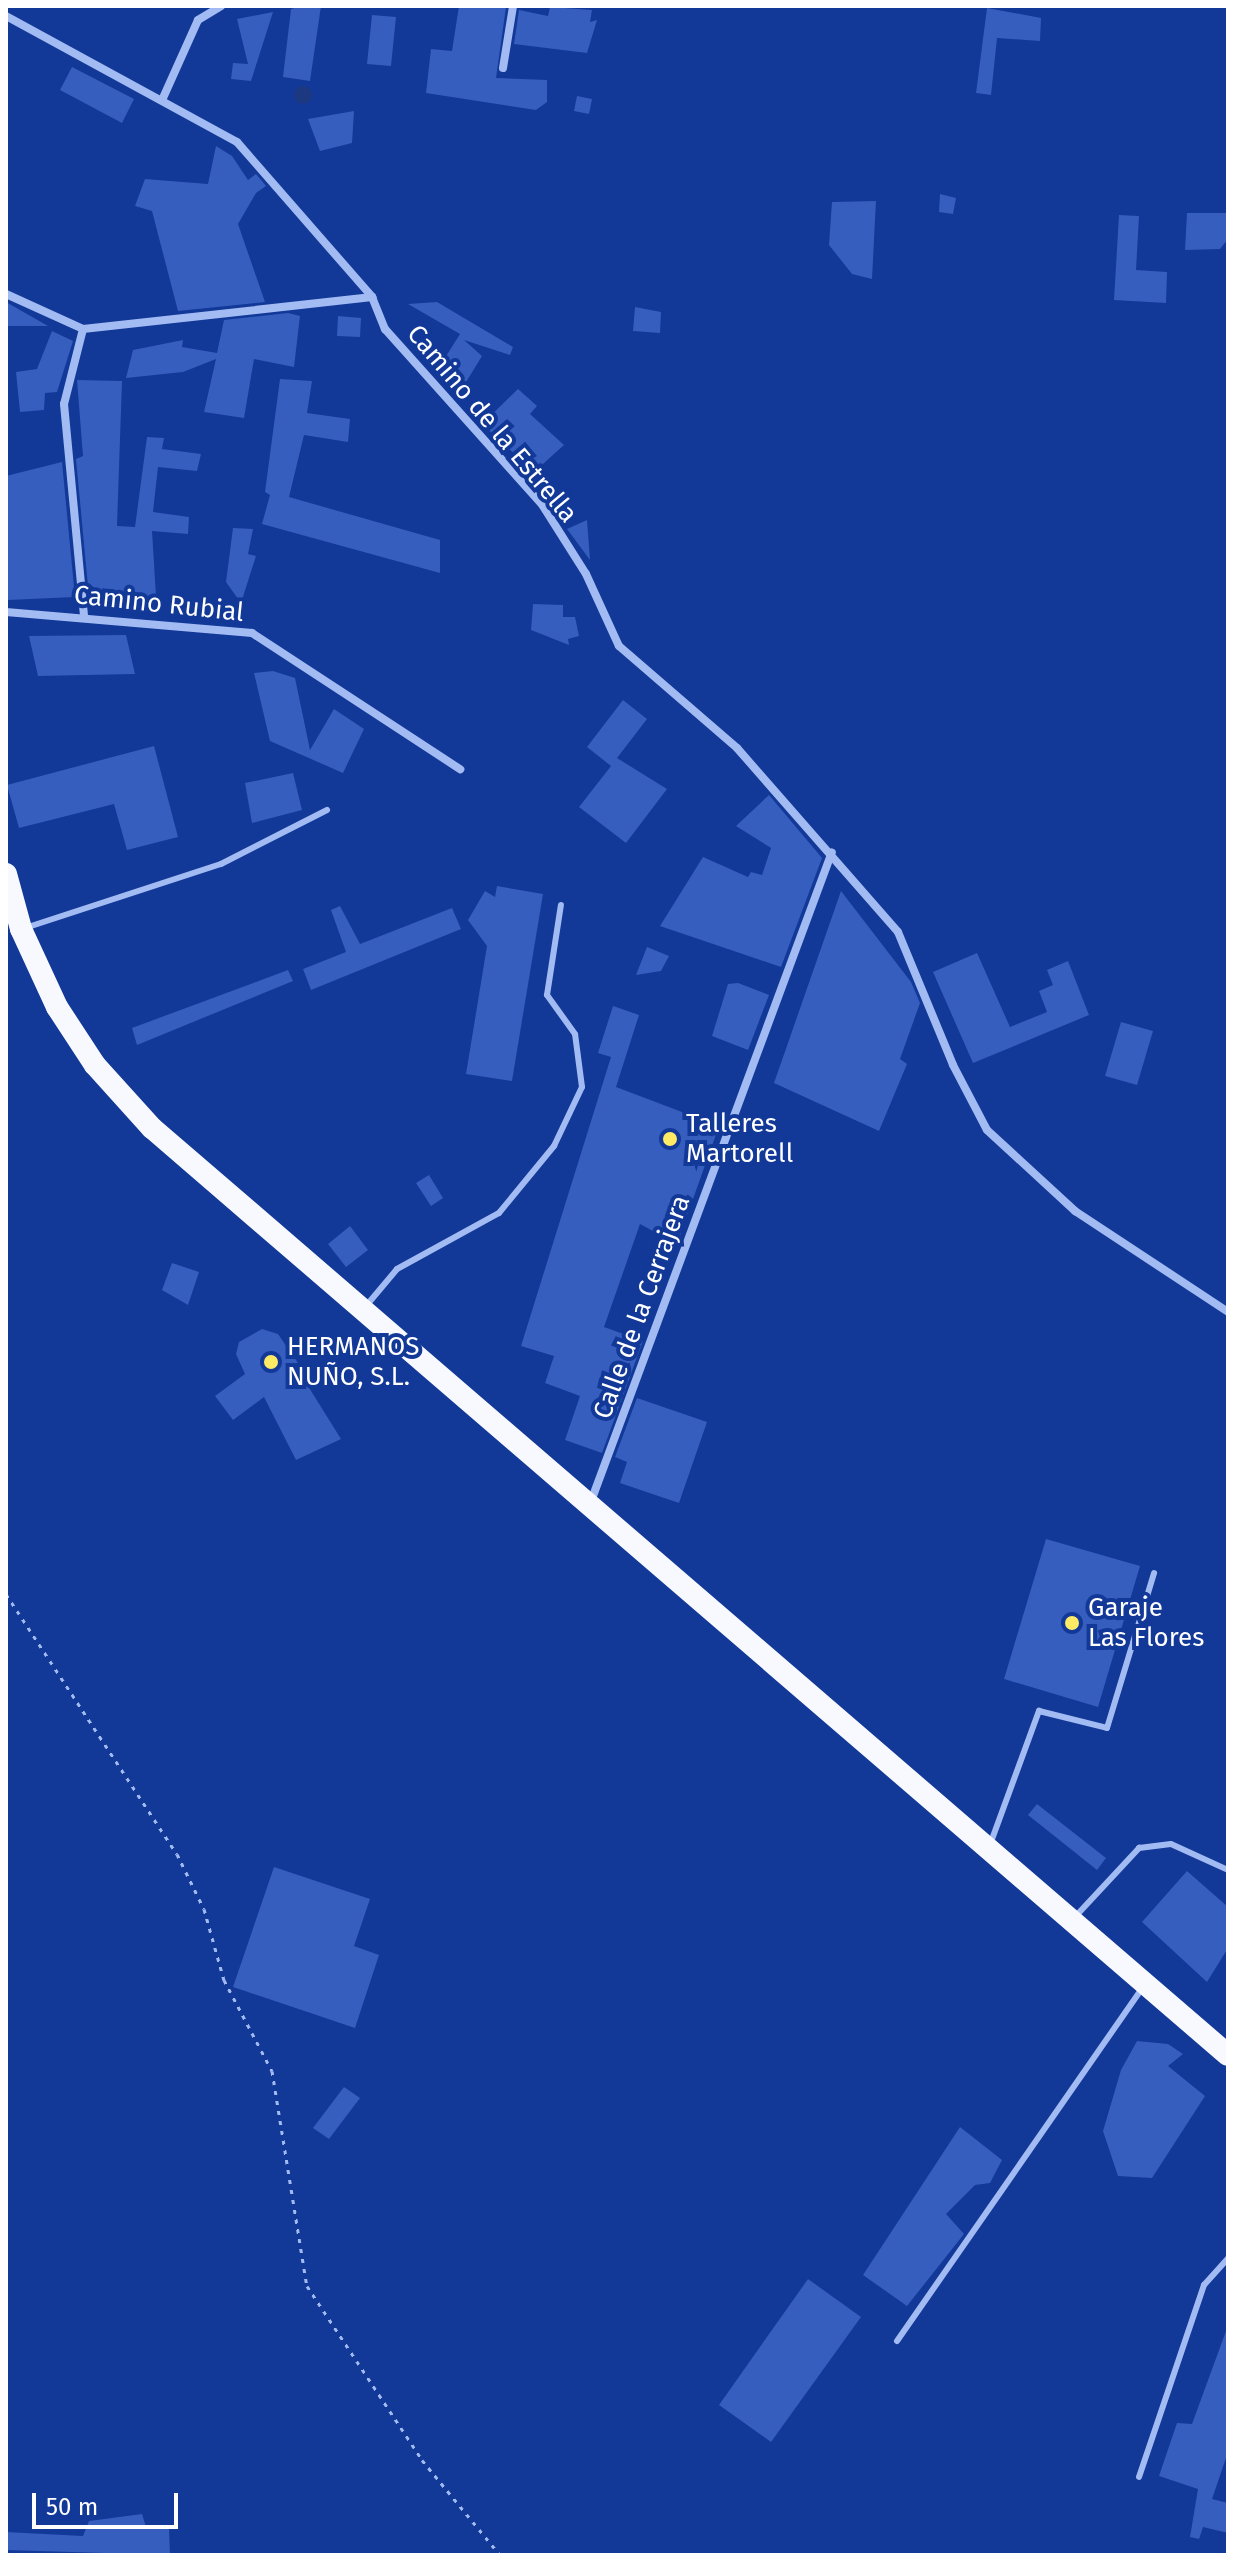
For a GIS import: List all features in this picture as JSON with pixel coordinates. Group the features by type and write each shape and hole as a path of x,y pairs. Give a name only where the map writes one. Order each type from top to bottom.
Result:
{"highway":[{"path":"6,874 21,929 57,1007 95,1065 152,1128 1228,2055"}],"street":[{"path":"163,98 198,20 221,6"},
{"path":"503,68 513,6"},
{"name":"Camino de la Estrella","path":"6,16 163,98 237,142 372,297 385,329 543,506 586,574 619,646 737,748 832,852 898,932 953,1065 987,1130 1075,1211 1228,1312"},
{"path":"6,294 83,329 372,297"},
{"path":"83,329 64,404 84,615"},
{"name":"Camino Rubial","path":"6,612 84,615 252,633 460,769"},
{"name":"Calle de la Cerrajera","path":"589,1506 832,852"}],"lane":[{"path":"21,929 221,864 327,810"},
{"path":"362,1311 397,1269 499,1213 554,1146 582,1087 575,1034 547,995 561,905"},
{"path":"989,1849 1039,1711 1107,1728 1154,1573"},
{"path":"1072,1921 1139,1848 1171,1844 1228,1870"},
{"path":"897,2341 1145,1984"},
{"path":"1139,2477 1204,2285 1228,2258"}],"path":[{"path":"6,1594 177,1854 204,1909 224,1980 272,2071 307,2286 422,2460 500,2555"}],"water":[{"path":"299,86 307,86 312,95 310,102 299,104 294,99 294,91"}],"building":[{"path":"321,6 310,81 283,77 291,9"},
{"path":"459,6 506,7 496,78 547,80 547,102 536,110 426,93 431,49 452,51"},
{"path":"550,7 592,10 590,22 597,20 587,53 514,44 519,10 548,16"},
{"path":"987,8 1041,18 1040,41 997,38 991,95 976,93"},
{"path":"273,12 251,81 231,79 233,63 248,64 237,19"},
{"path":"372,15 396,17 391,66 367,64"},
{"path":"72,67 134,99 122,123 60,90"},
{"path":"577,96 592,99 589,114 574,111"},
{"path":"354,111 352,143 320,151 308,119"},
{"path":"216,146 232,156 248,180 256,174 266,186 256,193 238,224 265,302 178,311 152,211 135,206 145,179 208,184"},
{"path":"940,194 956,198 953,214 939,212"},
{"path":"876,201 872,279 852,274 829,245 832,202"},
{"path":"1187,213 1228,213 1228,239 1220,249 1185,250"},
{"path":"1119,215 1139,216 1136,270 1167,272 1166,303 1114,300"},
{"path":"6,302 48,326 6,326"},
{"path":"437,302 513,347 510,355 464,340 482,356 460,392 436,372 460,334 408,304"},
{"path":"635,307 661,312 660,333 633,331"},
{"path":"288,313 300,316 294,367 254,359 244,418 204,412 216,359 183,372 126,378 133,350 183,340 182,347 217,353 224,320"},
{"path":"338,316 361,318 360,337 337,336"},
{"path":"52,331 73,341 57,392 45,393 44,410 20,412 16,372 37,369"},
{"path":"280,379 312,381 307,413 350,419 348,442 304,435 289,497 440,540 440,573 262,524 270,495 265,492"},
{"path":"77,380 122,381 117,526 135,527 147,437 164,438 162,449 201,454 197,471 158,467 153,512 189,517 188,534 152,531 157,612 100,604 99,596 89,597 76,459 83,456"},
{"path":"518,389 537,406 530,414 564,445 534,472 482,424"},
{"path":"62,462 75,597 8,600 6,476"},
{"path":"587,520 590,560 567,529"},
{"path":"233,528 253,529 248,554 256,556 241,603 226,582"},
{"path":"533,604 563,605 563,617 575,617 579,636 568,639 569,645 531,630"},
{"path":"126,635 135,674 38,676 29,636"},
{"path":"273,671 295,678 310,750 334,709 364,729 343,773 270,741 254,673"},
{"path":"623,700 647,719 617,758 667,789 626,843 579,807 611,766 587,747"},
{"path":"154,746 178,837 127,850 114,804 19,828 7,785"},
{"path":"293,773 302,810 252,823 245,783"},
{"path":"769,795 822,858 781,967 660,926 703,857 748,877 751,872 762,875 771,848 736,826"},
{"path":"497,886 543,894 512,1081 466,1074 487,946 468,920 485,891 495,897"},
{"path":"841,891 911,982 920,1003 900,1059 907,1064 879,1131 774,1083"},
{"path":"340,906 360,944 452,908 461,929 311,990 303,969 346,952 331,910"},
{"path":"647,947 669,956 661,971 636,975"},
{"path":"977,953 1010,1027 1047,1012 1039,991 1053,985 1047,970 1068,961 1089,1015 973,1063 933,972"},
{"path":"288,970 293,981 137,1045 132,1028"},
{"path":"738,983 769,995 748,1050 712,1036 728,984"},
{"path":"613,1006 639,1015 616,1087 719,1126 677,1244 640,1224 604,1327 643,1341 602,1453 565,1440 580,1396 545,1383 554,1356 521,1346 611,1057 598,1053"},
{"path":"1121,1022 1153,1031 1137,1085 1105,1076"},
{"path":"429,1175 443,1198 431,1206 416,1183"},
{"path":"350,1226 368,1250 346,1267 328,1244"},
{"path":"172,1263 199,1272 188,1305 162,1290"},
{"path":"262,1329 278,1334 298,1363 292,1374 303,1378 341,1439 296,1460 264,1397 233,1420 215,1396 245,1374 236,1354 239,1342"},
{"path":"637,1398 707,1422 679,1503 620,1483 627,1462 615,1457"},
{"name":"Garaje Las Flores","path":"1046,1539 1140,1566 1098,1707 1004,1679"},
{"path":"1037,1804 1106,1858 1097,1870 1028,1815"},
{"path":"274,1867 370,1899 354,1946 379,1955 355,2028 233,1987"},
{"path":"1187,1871 1228,1907 1228,1948 1207,1982 1142,1922"},
{"path":"1137,2041 1168,2044 1183,2054 1168,2066 1205,2096 1152,2178 1118,2176 1103,2131 1121,2070"},
{"path":"344,2087 360,2098 329,2139 313,2128"},
{"path":"960,2127 1002,2160 990,2183 975,2185 946,2214 964,2234 907,2306 863,2275"},
{"path":"808,2279 861,2317 771,2442 719,2405"},
{"path":"1226,2331 1228,2452 1212,2499 1228,2503 1228,2533 1203,2527 1199,2539 1190,2537 1198,2489 1159,2476 1177,2423 1192,2424"},
{"path":"142,2514 146,2527 169,2527 170,2555 6,2550 6,2532 83,2536 89,2521"}],"place":[{"name":"Talleres Martorell","path":"670,1139"},
{"name":"HERMANOS NUÑO, S.L.","path":"271,1362"},
{"name":"Garaje Las Flores","path":"1072,1623"}]}
